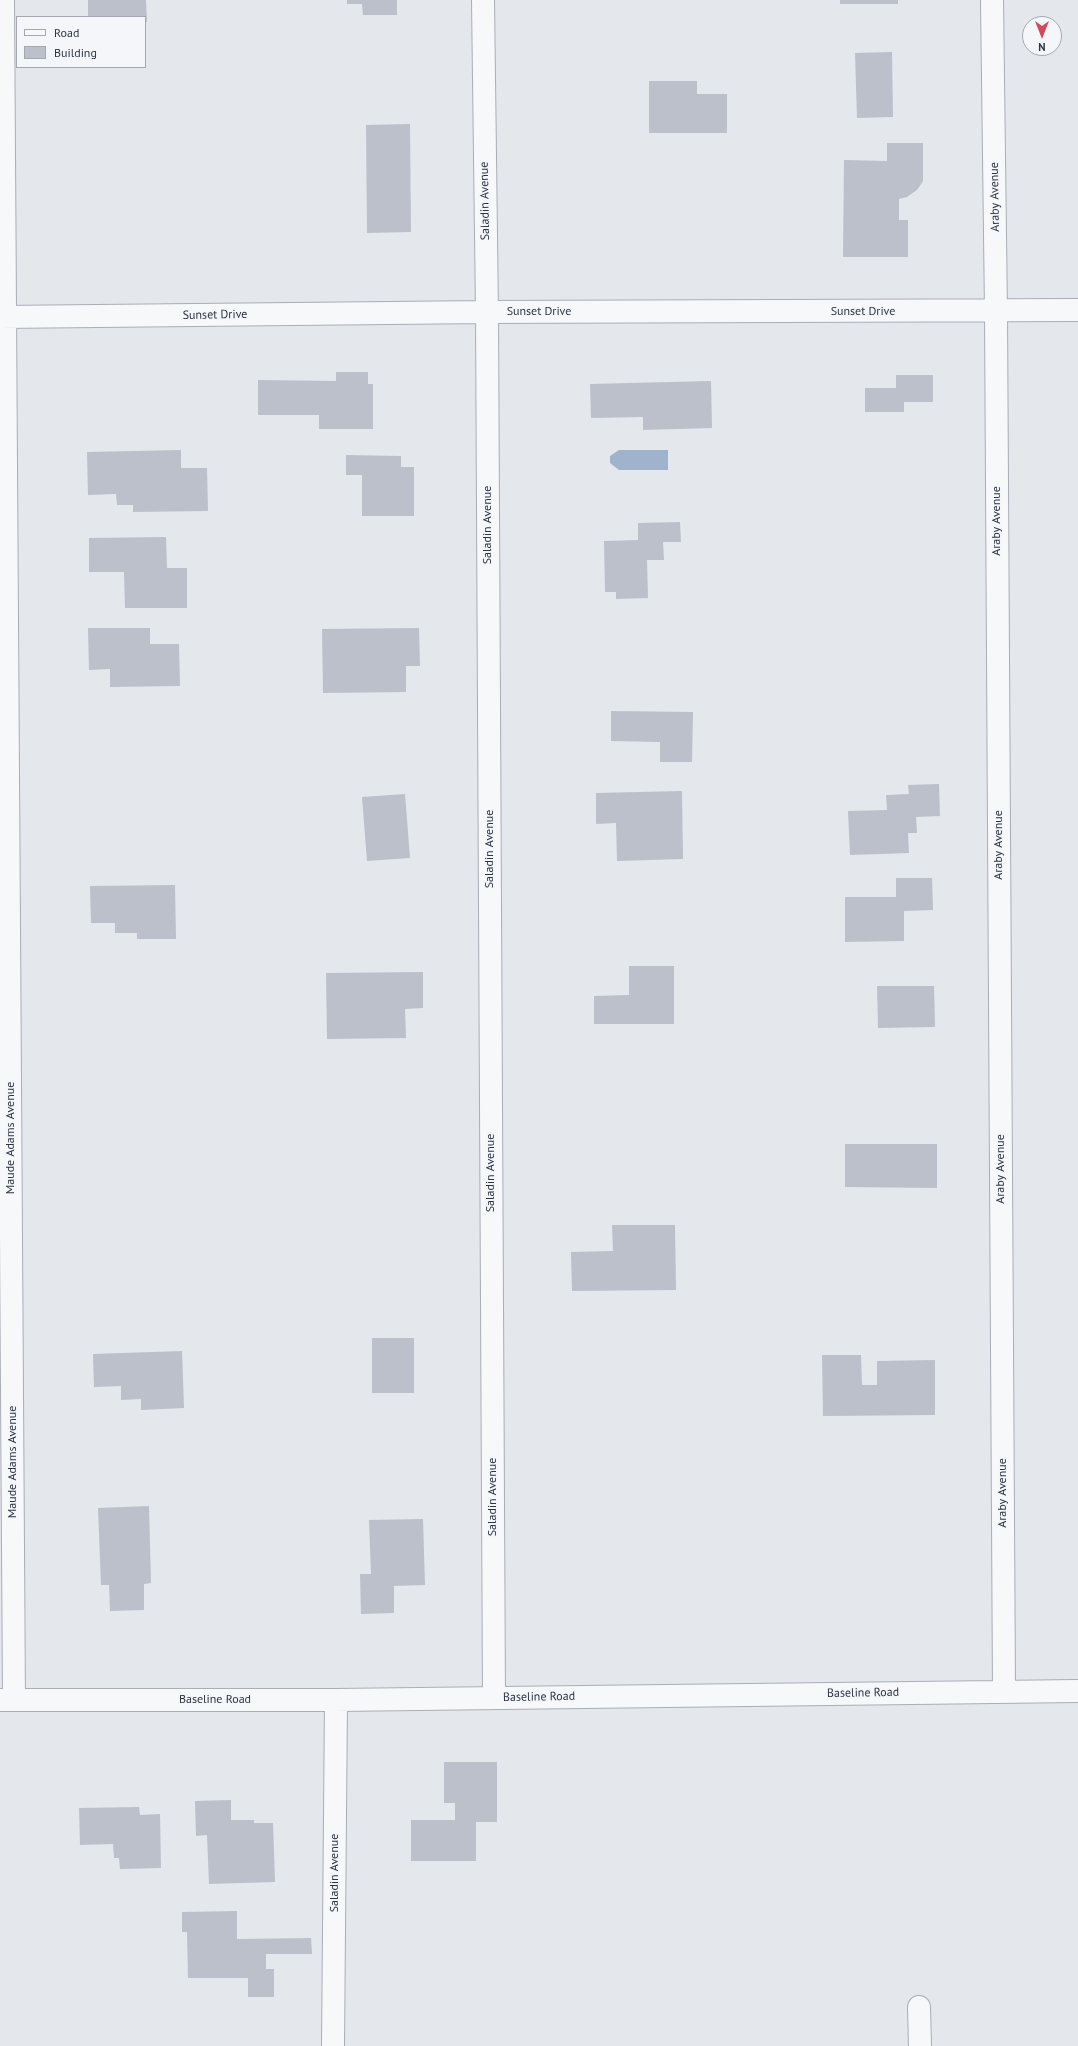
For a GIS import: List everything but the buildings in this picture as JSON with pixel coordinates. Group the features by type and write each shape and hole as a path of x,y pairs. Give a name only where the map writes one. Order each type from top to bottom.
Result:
{"street":[{"name":"Maude Adams Avenue","path":"3,0 7,1700"},
{"name":"Saladin Avenue","path":"483,0 487,312 494,1698"},
{"name":"Araby Avenue","path":"992,0 996,312 1004,1691"},
{"name":"Sunset Drive","path":"3,317 487,312 996,312 1078,310"},
{"name":"Baseline Road","path":"7,1700 336,1700 1078,1691"},
{"name":"Saladin Avenue","path":"333,2046 336,1700"},
{"path":"920,2007 920,2046"}],"water":[{"path":"619,450 668,450 668,470 619,470 610,463 610,456"}]}
